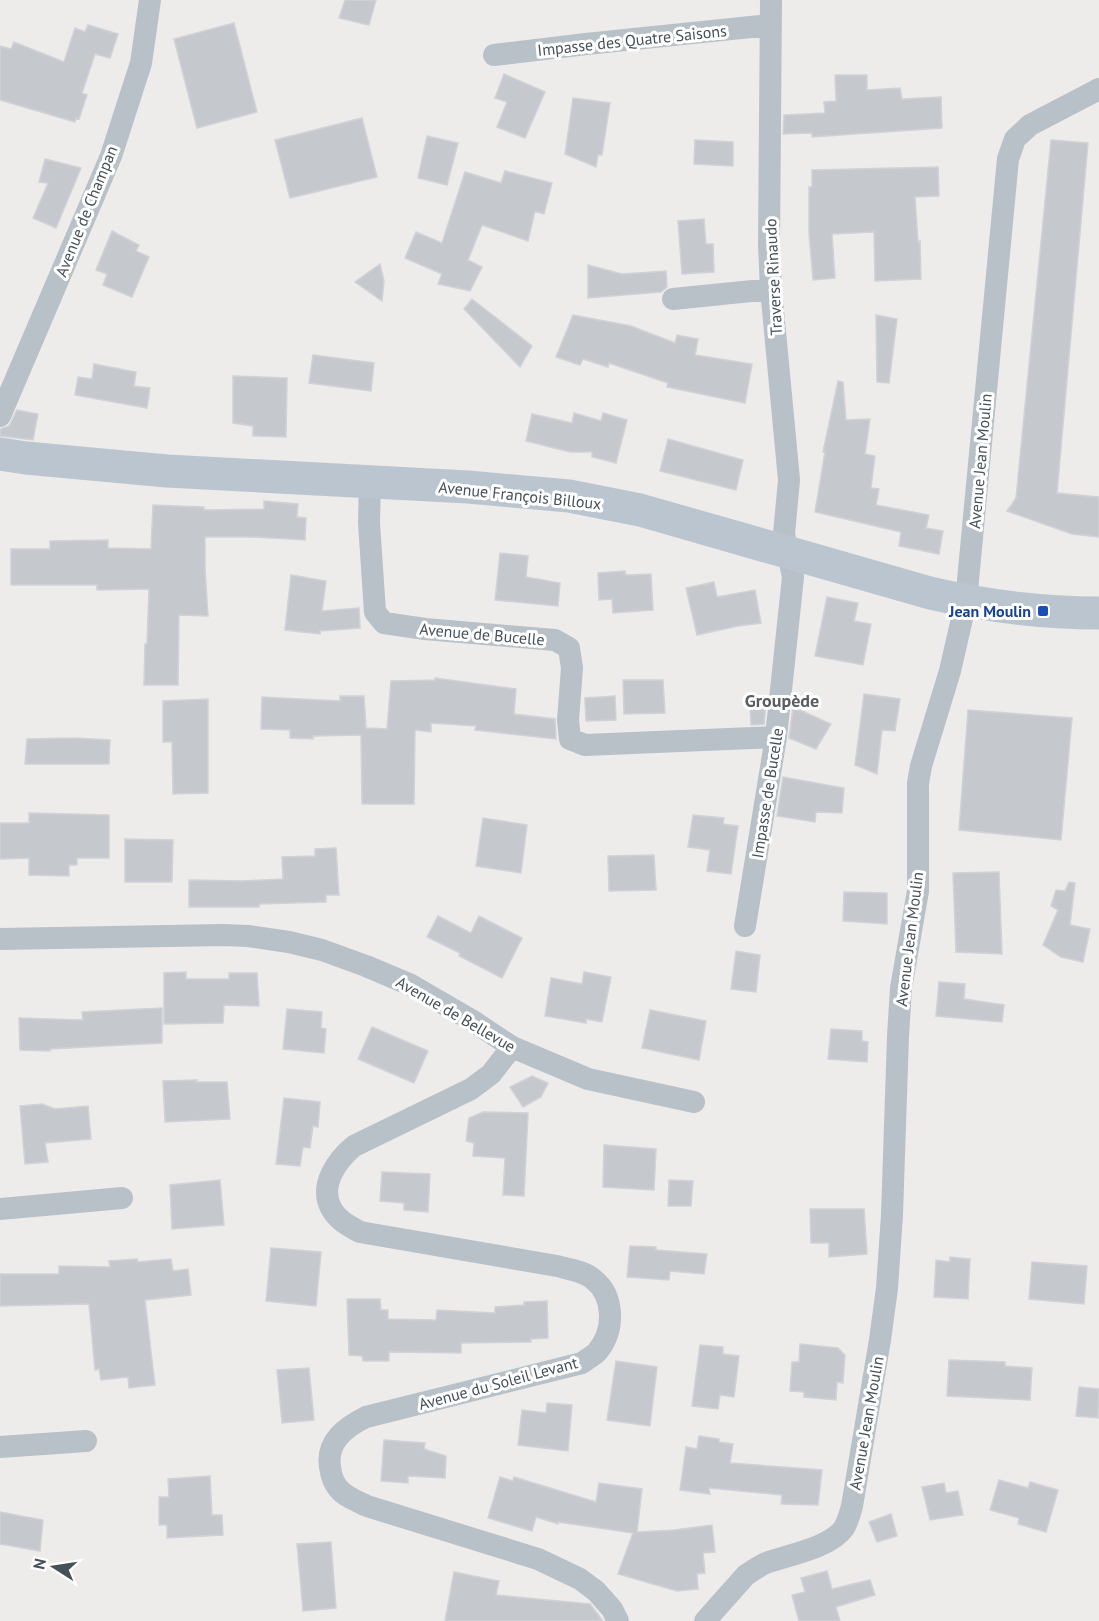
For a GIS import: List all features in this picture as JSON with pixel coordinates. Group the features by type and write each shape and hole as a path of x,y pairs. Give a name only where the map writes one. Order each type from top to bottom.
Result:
{"street":[{"name":"Avenue de Champan","path":"0,416 111,156 141,63 150,0"},
{"name":"Traverse Rinaudo","path":"771,0 769,245 789,480 784,534 788,552"},
{"name":"Impasse des Quatre Saisons","path":"494,56 770,25"},
{"name":"Avenue Jean Moulin","path":"705,1621 754,1569 816,1547 842,1530 849,1519 887,1288 901,988 918,891 918,783 950,671 966,601 1008,159 1015,139 1030,125 1099,89"},
{"path":"673,298 771,289"},
{"name":"Avenue François Billoux","path":"0,454 167,471 468,487 569,496 640,510 930,593 966,601 1059,613 1099,613"},
{"name":"Avenue de Bucelle","path":"369,482 369,523 375,612 384,623 425,629 555,640 569,648 572,668 568,720 570,739 585,745 776,737"},
{"name":"Impasse de Bucelle","path":"745,926 776,737 793,577 788,552"},
{"name":"Avenue de Bellevue","path":"0,939 223,935 289,942 322,950 411,986 473,1021 512,1047 588,1079 694,1102"},
{"name":"Avenue du Soleil Levant","path":"512,1047 491,1074 471,1089 354,1146 336,1166 330,1178 327,1196 331,1208 342,1222 360,1232 557,1266 592,1278 605,1292 610,1304 610,1324 607,1337 597,1353 582,1363 366,1417 352,1424 342,1431 332,1445 329,1461 331,1477 339,1490 367,1506 538,1559 580,1579 596,1591 612,1609 618,1621"},
{"path":"0,1209 122,1198"},
{"path":"0,1447 86,1441"}],"building":[{"path":"345,0 376,0 369,25 339,18"},
{"path":"234,23 257,112 197,128 174,39"},
{"path":"88,25 118,34 110,58 95,54 82,93 87,95 79,119 76,118 75,122 0,100 0,46 11,49 14,42 64,62 75,28 85,32"},
{"path":"504,74 545,92 525,138 497,127 507,102 495,98"},
{"path":"835,75 867,75 867,90 900,88 902,99 941,97 942,128 812,137 812,133 783,134 784,115 825,113 824,102 836,101"},
{"path":"573,98 610,103 602,155 598,155 596,167 565,154"},
{"path":"362,118 377,177 290,198 275,140"},
{"path":"427,136 458,143 447,185 418,178"},
{"path":"695,140 733,142 733,166 694,164"},
{"path":"1051,140 1088,143 1057,493 1099,497 1099,537 1072,534 1007,511 1016,498"},
{"path":"45,159 81,168 56,228 33,218 48,183 39,182"},
{"path":"938,167 939,196 915,197 921,279 875,281 874,232 832,234 835,278 813,280 809,233 809,187 812,187 812,170"},
{"path":"505,171 552,183 544,214 535,211 528,241 482,225 468,260 482,267 470,291 438,284 442,274 405,258 416,232 442,243 465,172 501,183"},
{"path":"704,219 706,244 713,244 714,272 682,274 678,221"},
{"path":"112,231 139,245 136,251 149,257 132,297 103,285 107,274 96,270"},
{"path":"380,264 384,281 382,301 355,282"},
{"path":"588,265 622,274 666,271 667,287 661,292 588,298"},
{"path":"472,299 532,346 520,367 464,309"},
{"path":"573,315 631,326 675,343 677,335 698,339 695,355 752,364 745,403 667,387 668,383 609,363 608,367 583,359 580,365 556,357"},
{"path":"876,315 897,319 889,383 877,382"},
{"path":"313,355 374,363 371,391 309,383"},
{"path":"94,364 136,372 134,386 150,388 147,408 75,395 78,377 92,379"},
{"path":"233,376 287,378 286,437 253,436 253,426 233,423"},
{"path":"838,381 843,382 846,420 870,419 865,454 875,456 871,488 879,489 876,505 929,515 926,528 943,531 939,554 899,546 901,532 815,512 825,452 823,452"},
{"path":"17,410 38,414 33,440 0,436 0,429 9,426"},
{"path":"574,413 601,421 603,413 627,420 616,463 592,457 592,452 570,452 526,441 532,414 572,423"},
{"path":"668,439 743,460 736,490 660,471"},
{"path":"264,501 298,504 297,517 306,518 305,540 205,537 208,616 179,615 178,685 144,685 149,589 97,590 97,585 11,585 11,549 50,549 50,541 108,540 108,548 151,549 153,505 204,507 204,510 264,509"},
{"path":"500,553 528,556 526,577 560,583 558,606 495,600"},
{"path":"625,571 626,575 651,574 653,610 613,613 612,599 599,600 598,573"},
{"path":"291,575 326,581 322,611 359,608 360,628 320,631 320,634 285,630"},
{"path":"714,582 717,597 755,590 761,623 697,635 686,588"},
{"path":"827,597 858,603 854,621 871,624 863,665 815,656"},
{"path":"435,678 516,689 514,714 555,719 556,739 475,730 476,726 431,723 431,732 415,730 414,804 362,804 361,735 313,736 313,739 290,738 290,730 261,729 262,697 340,701 340,696 364,696 366,728 387,729 391,681 435,680"},
{"path":"623,680 663,680 665,713 624,714"},
{"path":"864,694 900,699 895,731 882,730 877,774 855,765"},
{"path":"615,696 616,720 586,721 585,698"},
{"path":"208,699 208,793 173,794 172,742 163,742 163,701"},
{"path":"766,702 764,724 751,725 750,703"},
{"path":"793,707 831,724 816,749 789,738"},
{"path":"968,710 1072,718 1061,840 959,830"},
{"path":"27,739 110,740 109,764 25,764"},
{"path":"783,777 844,788 842,813 816,812 815,822 777,816"},
{"path":"29,813 109,815 109,858 77,858 77,865 69,865 69,876 29,875 29,858 0,859 0,823 29,823"},
{"path":"693,815 724,818 723,824 738,826 731,874 707,871 710,850 688,847"},
{"path":"483,818 527,825 521,873 476,866"},
{"path":"125,839 173,840 172,882 125,882"},
{"path":"336,848 339,895 326,895 326,902 259,904 259,907 189,907 189,880 283,879 282,857 315,856 315,849"},
{"path":"654,855 656,890 609,891 608,856"},
{"path":"999,872 1002,954 956,952 953,873"},
{"path":"1069,882 1075,883 1070,925 1090,929 1083,962 1061,957 1043,945 1058,910 1051,906 1056,890 1065,891"},
{"path":"844,892 887,893 887,924 843,921"},
{"path":"438,916 471,933 479,916 522,938 502,978 427,937"},
{"path":"736,951 760,955 756,992 731,989"},
{"path":"186,972 186,979 229,979 229,973 257,973 259,1006 224,1005 223,1023 164,1024 164,973"},
{"path":"584,972 611,977 602,1022 586,1019 586,1023 545,1016 551,978 582,984"},
{"path":"939,982 965,984 964,999 1004,1005 1002,1022 936,1016"},
{"path":"162,1008 162,1043 50,1049 50,1051 20,1050 19,1018 83,1020 82,1012"},
{"path":"287,1009 322,1012 321,1028 326,1029 324,1053 283,1049"},
{"path":"650,1010 706,1021 699,1060 642,1048"},
{"path":"372,1027 428,1051 414,1083 358,1059"},
{"path":"831,1029 862,1031 862,1041 868,1042 867,1062 828,1059"},
{"path":"532,1076 548,1083 541,1097 523,1107 510,1087"},
{"path":"197,1080 196,1082 227,1082 230,1119 165,1122 163,1081"},
{"path":"284,1098 320,1102 318,1127 313,1126 310,1148 303,1147 300,1166 276,1164"},
{"path":"42,1104 55,1109 88,1106 91,1139 45,1143 48,1162 25,1164 20,1106"},
{"path":"483,1112 528,1113 524,1196 503,1195 505,1158 473,1156 474,1143 466,1141 469,1118"},
{"path":"604,1145 656,1149 654,1190 603,1187"},
{"path":"382,1172 430,1174 428,1212 404,1210 404,1203 380,1201"},
{"path":"220,1180 224,1225 172,1229 170,1185"},
{"path":"669,1180 693,1181 691,1206 668,1206"},
{"path":"810,1209 864,1209 867,1254 829,1257 829,1243 811,1243"},
{"path":"630,1246 707,1254 704,1274 670,1271 669,1280 627,1277"},
{"path":"271,1248 321,1252 316,1306 266,1301"},
{"path":"950,1257 970,1259 968,1299 934,1297 936,1260 950,1262"},
{"path":"137,1259 138,1262 171,1259 173,1271 188,1269 191,1295 145,1300 155,1385 129,1388 128,1377 101,1380 99,1369 95,1370 89,1304 0,1306 0,1274 59,1274 59,1266 110,1267 109,1261"},
{"path":"1032,1262 1087,1266 1084,1304 1029,1299"},
{"path":"347,1299 380,1299 381,1310 388,1310 388,1319 436,1320 437,1310 495,1313 495,1307 547,1301 548,1338 531,1339 531,1342 461,1343 461,1353 389,1352 389,1361 363,1361 362,1356 349,1355"},
{"path":"800,1344 838,1348 845,1355 843,1383 837,1382 836,1400 804,1397 804,1392 790,1391 792,1362 799,1362"},
{"path":"700,1345 723,1347 723,1354 739,1356 734,1397 720,1395 718,1409 692,1406"},
{"path":"949,1360 1005,1362 1005,1366 1032,1368 1030,1400 947,1396"},
{"path":"616,1361 657,1367 650,1426 607,1420"},
{"path":"309,1368 314,1420 282,1423 277,1370"},
{"path":"1079,1387 1099,1389 1098,1418 1076,1416"},
{"path":"547,1403 572,1405 568,1451 518,1445 522,1410 546,1413"},
{"path":"699,1436 733,1444 730,1463 822,1470 818,1505 781,1504 782,1495 709,1488 710,1494 680,1490 686,1447 697,1449"},
{"path":"384,1440 425,1443 424,1449 446,1456 445,1478 408,1476 408,1483 381,1481"},
{"path":"210,1476 212,1515 222,1515 223,1535 167,1538 167,1525 159,1525 159,1497 169,1497 168,1479"},
{"path":"500,1477 513,1481 514,1477 596,1502 599,1483 642,1489 637,1532 712,1525 715,1552 703,1553 705,1573 697,1574 698,1589 677,1591 618,1574 633,1533 558,1522 558,1524 536,1517 532,1531 488,1518"},
{"path":"999,1480 1028,1488 1030,1482 1058,1490 1046,1532 1018,1524 1019,1518 990,1510"},
{"path":"944,1483 946,1493 958,1491 963,1515 930,1520 922,1487"},
{"path":"0,1512 43,1520 40,1551 0,1544"},
{"path":"891,1514 897,1536 877,1542 869,1522"},
{"path":"331,1542 336,1608 303,1611 297,1544"},
{"path":"827,1571 832,1589 870,1580 875,1595 836,1607 840,1621 799,1621 792,1595 805,1592 801,1578"},
{"path":"454,1572 499,1581 496,1595 590,1604 603,1621 445,1621"}],"place":[{"name":"Jean Moulin","path":"1043,611"}],"district":[{"name":"Groupède","path":"782,701"}]}
